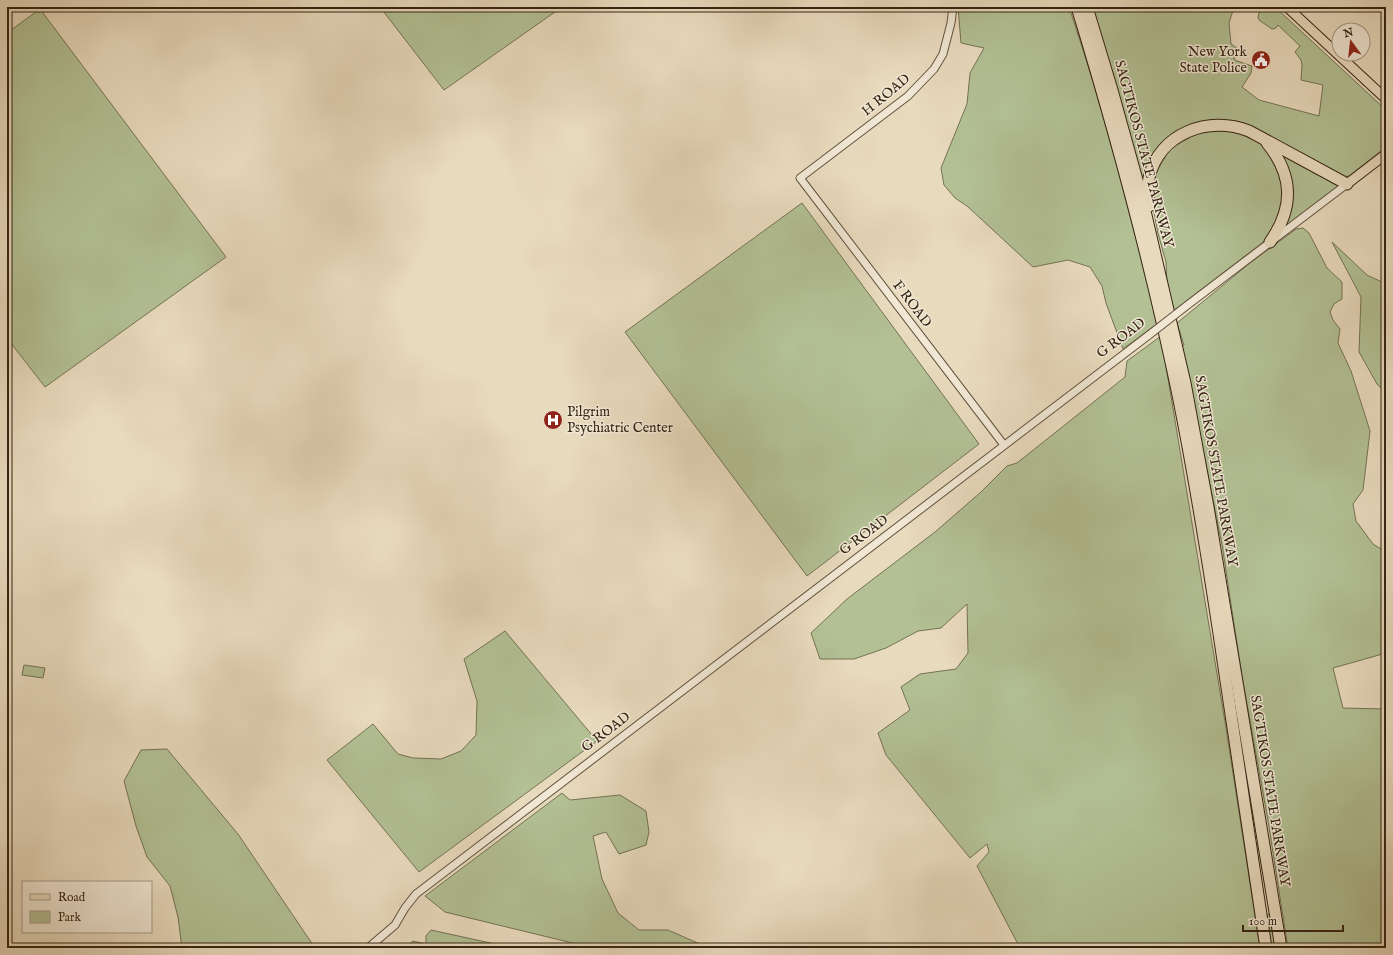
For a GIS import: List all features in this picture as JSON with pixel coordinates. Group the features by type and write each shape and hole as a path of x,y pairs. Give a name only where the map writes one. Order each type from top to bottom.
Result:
{"highway":[{"name":"SAGTIKOS STATE PARKWAY","path":"1078,7 1132,198 1158,302 1178,396 1202,523 1266,948"},
{"name":"SAGTIKOS STATE PARKWAY","path":"1086,7 1124,133 1151,234 1196,439 1281,948"},
{"path":"1151,234 1148,192 1150,177 1159,156 1170,143 1186,132 1200,127 1214,124 1224,124 1241,128 1347,184"},
{"path":"1264,139 1281,163 1286,177 1288,192 1287,209 1282,223 1270,242"}],"main road":[{"path":"1287,7 1386,99"},
{"name":"G ROAD","path":"1347,184 1386,154"}],"street":[{"name":"H ROAD","path":"800,178 908,96 934,69 943,54 951,23 953,7"},
{"name":"F ROAD","path":"800,178 1004,445"},
{"name":"G ROAD","path":"368,948 395,925 405,908 416,894 1347,184"}],"green space":[{"path":"380,7 562,7 444,90"},
{"path":"958,7 1069,7 1117,164 1158,323 1123,349 1106,303 1102,286 1090,267 1068,260 1033,267 967,206 955,198 944,185 941,168 967,104 970,73 984,48 961,43"},
{"path":"1091,7 1234,7 1229,23 1231,44 1237,48 1234,60 1252,66 1251,73 1242,87 1259,100 1319,116 1323,85 1301,80 1301,60 1295,52 1300,46 1278,25 1276,28 1272,29 1259,20 1258,17 1260,10 1264,7 1275,7 1331,59 1331,62 1334,62 1386,110 1386,147 1349,176 1343,177 1234,123 1183,130 1144,184"},
{"path":"40,9 226,257 45,387 7,338 7,33"},
{"path":"1201,131 1234,131 1261,143 1279,167 1285,189 1275,231 1262,243 1173,311 1167,284 1166,262 1158,234 1152,201 1153,178 1170,149"},
{"path":"1281,153 1339,186 1286,226 1280,155"},
{"path":"802,203 979,444 807,576 625,332"},
{"path":"1303,228 1309,233 1327,268 1342,282 1342,299 1334,304 1330,312 1333,320 1340,329 1338,343 1351,371 1370,431 1363,490 1353,504 1356,521 1373,544 1386,552 1386,653 1333,668 1343,708 1386,709 1386,948 1288,948 1268,821 1242,676 1222,545 1182,346 1184,345 1177,323 1250,263 1296,229"},
{"path":"1332,242 1367,275 1386,284 1386,390 1384,391 1377,384 1359,352 1361,297"},
{"path":"1161,336 1226,728 1260,948 1020,948 977,866 989,852 987,844 970,858 886,755 878,733 910,710 901,687 920,674 956,669 968,653 967,604 941,628 918,631 886,648 854,659 820,659 811,633 847,599 935,532 981,492 1007,466 1017,463 1125,377 1127,361"},
{"path":"505,631 597,741 419,872 327,760 373,724 398,754 413,758 441,759 461,751 476,735 477,701 464,659"},
{"path":"24,665 45,668 43,678 22,675"},
{"path":"167,749 238,834 315,948 182,948 178,917 170,886 147,857 136,826 124,781 141,750"},
{"path":"562,793 570,800 620,795 646,811 649,832 646,845 619,854 606,832 593,836 602,879 618,913 639,930 668,930 709,948 593,948 445,912 425,896"},
{"path":"1272,914 1277,948 1269,948 1264,915"},
{"path":"431,930 513,948 404,948 413,941 426,944 426,936"}],"place":[{"name":"New York State Police","path":"1261,60"},
{"name":"Pilgrim Psychiatric Center","path":"553,420"}]}
